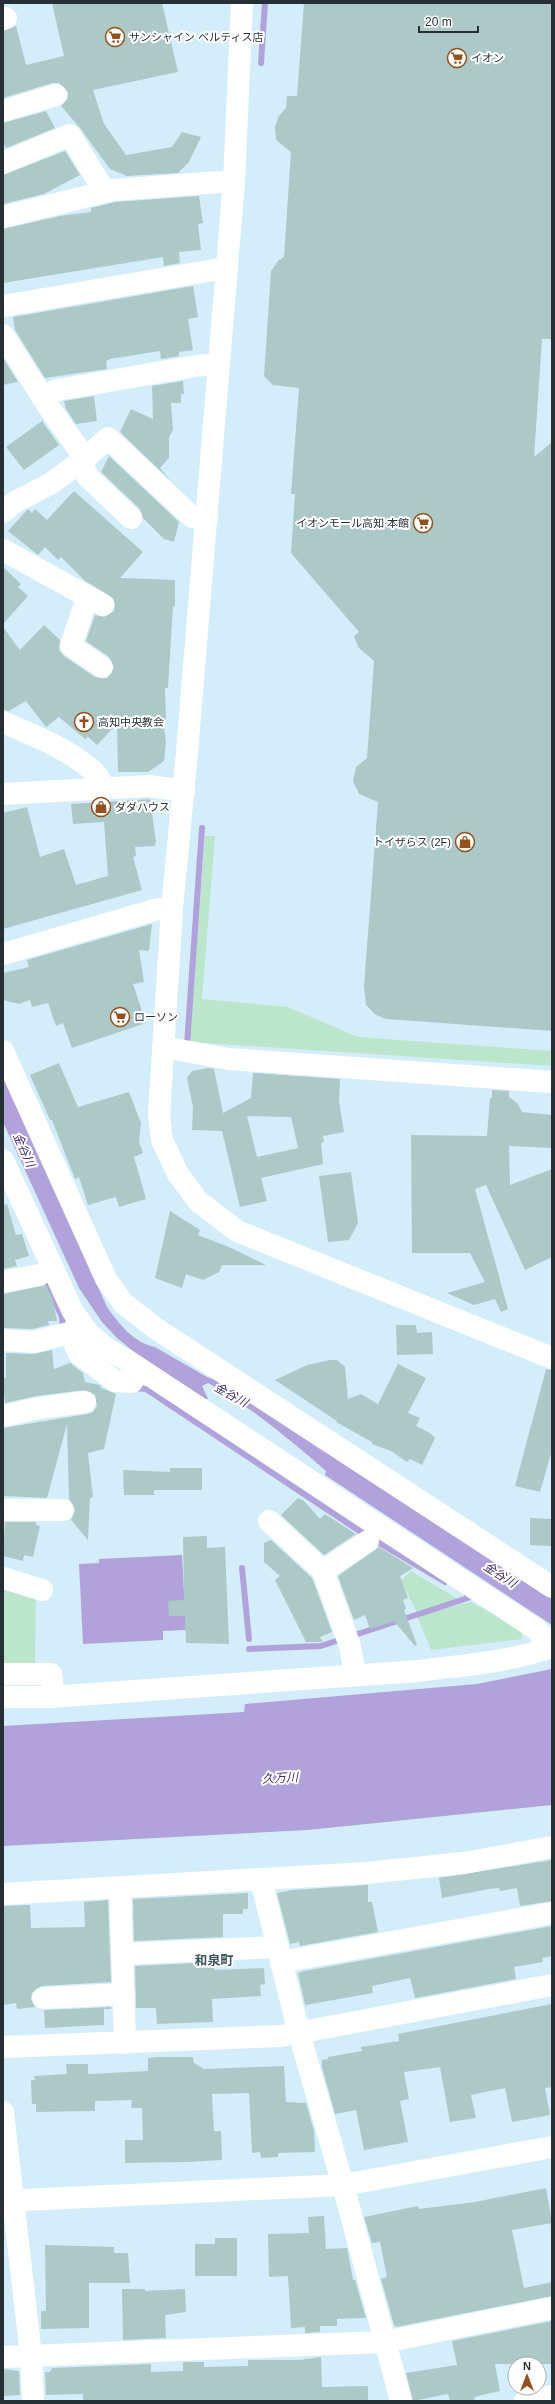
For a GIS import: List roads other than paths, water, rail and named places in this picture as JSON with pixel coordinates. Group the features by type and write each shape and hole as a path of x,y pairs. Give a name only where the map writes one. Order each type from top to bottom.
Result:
{"street":[{"path":"242,3 234,181 184,791 172,909 159,1115 162,1140 171,1162 188,1189 221,1221 237,1231 552,1358"},
{"path":"3,111 56,95"},
{"path":"3,163 70,135 105,192"},
{"path":"3,217 105,192 234,181"},
{"path":"3,306 226,268"},
{"path":"3,335 42,397 80,451 88,476 132,518"},
{"path":"42,397 64,389 202,365 218,366"},
{"path":"3,512 15,502 50,484 82,461 108,438 192,517 207,519"},
{"path":"3,550 95,601 71,646 102,667"},
{"path":"3,722 41,739 93,770 104,787"},
{"path":"3,794 104,787 149,786 184,791"},
{"path":"3,954 158,909 172,909"},
{"path":"163,1047 229,1059 552,1082"},
{"path":"3,1051 106,1279 123,1303 155,1328 552,1587"},
{"path":"3,1160 72,1310 88,1332 107,1349 128,1361 536,1629 552,1647 539,1652 467,1665 355,1675 54,1696 3,1697"},
{"path":"3,1282 39,1275"},
{"path":"64,1333 80,1344 112,1361 128,1361"},
{"path":"3,1340 34,1342 64,1333"},
{"path":"64,1333 79,1354 115,1382 132,1382"},
{"path":"3,1416 39,1408 85,1402"},
{"path":"3,1510 63,1510"},
{"path":"269,1521 323,1571 348,1640 355,1675"},
{"path":"323,1571 368,1541"},
{"path":"3,1578 42,1590"},
{"path":"3,1674 51,1674 54,1696"},
{"path":"3,1894 261,1880 464,1863 552,1847"},
{"path":"261,1880 299,2033 343,2185 401,2401"},
{"path":"120,1888 125,2043"},
{"path":"122,1954 279,1955 552,1913"},
{"path":"3,2047 281,2036 552,1985"},
{"path":"43,1998 124,1994"},
{"path":"3,2112 9,2200 31,2356 34,2401"},
{"path":"9,2200 343,2185 552,2147"},
{"path":"3,2357 384,2342 552,2308"},
{"path":"525,2401 552,2396"}],"water":[{"name":"金谷川","path":"3,1073 107,1307 128,1332 147,1345 155,1347 207,1377 219,1381 552,1596 552,1625 325,1475 326,1471 284,1435 224,1392 208,1383 202,1386 208,1399 205,1399 144,1360 117,1338 102,1322 79,1288 3,1122"},
{"path":"182,1555 186,1630 163,1631 163,1640 83,1644 79,1564 99,1563 99,1559"},
{"name":"久万川","path":"552,1669 552,1805 308,1830 3,1846 3,1726 244,1712 245,1704 477,1684"}],"waterway":[{"path":"261,63 265,3"},
{"path":"190,1045 187,1045 202,828"},
{"path":"46,1280 62,1317 63,1330"},
{"path":"134,1388 146,1389 364,1534 445,1582"},
{"path":"242,1568 249,1639"},
{"path":"249,1649 321,1646 471,1597 467,1595"}],"place":[{"name":"サンシャイン ベルティス店","path":"115,37"},
{"name":"イオン","path":"457,58"},
{"name":"イオンモール高知 本館","path":"423,523"},
{"name":"高知中央教会","path":"84,722"},
{"name":"ダダハウス","path":"101,807"},
{"name":"トイザらス (2F)","path":"465,842"},
{"name":"ローソン","path":"120,1017"}],"district":[{"name":"和泉町","path":"214,1960"}]}
